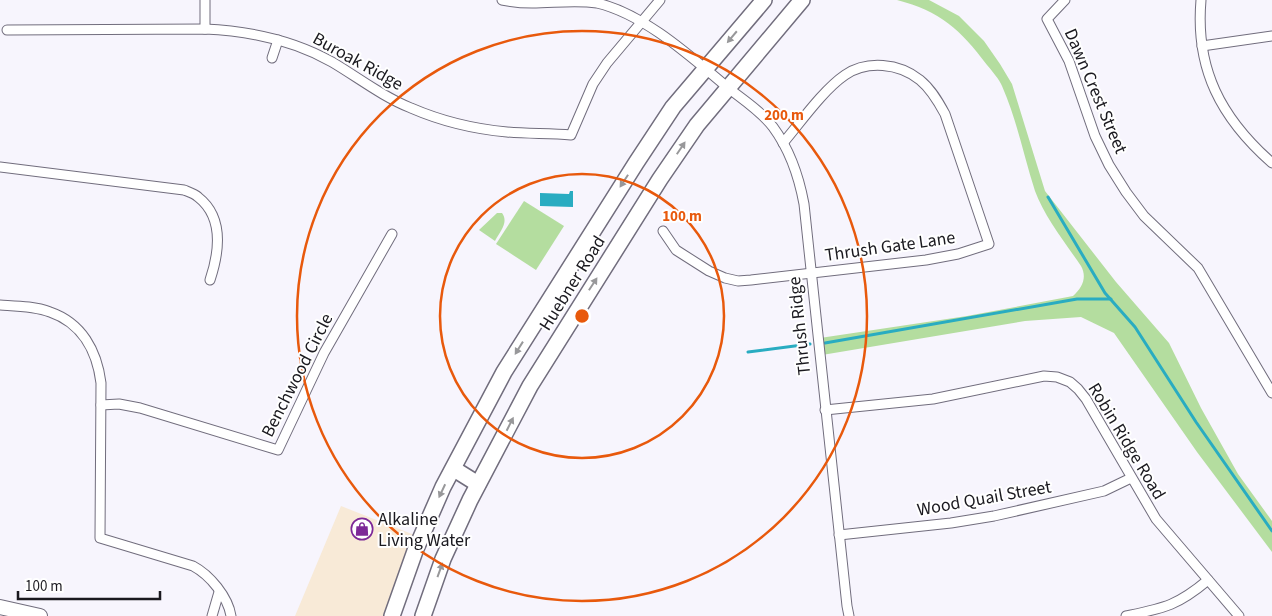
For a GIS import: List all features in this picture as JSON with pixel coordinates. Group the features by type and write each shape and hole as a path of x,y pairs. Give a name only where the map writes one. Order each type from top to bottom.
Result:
{"main road":[{"name":"Huebner Road","path":"392,616 415,551 443,487 504,372 673,107 764,0"},
{"name":"Huebner Road","path":"423,616 444,560 478,484 530,386 581,303 697,125 802,0"},
{"path":"454,469 478,484"},
{"path":"0,608 40,616"}],"street":[{"path":"205,0 205,29"},
{"name":"Thrush Ridge","path":"502,0 533,3 565,0 595,3 617,9 641,22 697,61 748,103 772,126 783,143 791,158 801,188 849,616"},
{"path":"641,22 660,0"},
{"name":"Dawn Crest Street","path":"1065,0 1047,20 1069,62 1092,129 1109,165 1144,216 1198,268 1272,393"},
{"path":"1202,0 1202,46 1207,67 1220,102 1240,133 1272,164"},
{"name":"Buroak Ridge","path":"7,30 232,30 278,40 310,51 332,62 382,94 410,108 440,119 474,128 506,132 571,135 593,84 607,63 641,22"},
{"path":"1202,46 1272,36"},
{"path":"272,58 278,40"},
{"name":"Thrush Gate Lane","path":"663,231 676,250 709,271 724,278 738,281 926,260 958,254 989,244 944,114 936,98 921,81 910,73 897,68 877,66 857,69 845,75 829,88 783,143"},
{"path":"0,167 184,190 198,197 212,212 217,227 218,246 216,262 210,280"},
{"name":"Benchwood Circle","path":"101,405 119,404 140,408 278,450 324,353 392,234"},
{"path":"0,305 49,311 64,318 87,340 95,353 99,368 101,405 100,538 193,566 202,571 214,581 219,592 226,600 231,616"},
{"name":"Robin Ridge Road","path":"825,410 933,399 1044,376 1058,377 1070,382 1086,399 1156,519 1239,616"},
{"name":"Wood Quail Street","path":"839,535 951,523 994,516 1104,491 1131,478"},
{"path":"1126,616 1174,604 1190,595 1208,580"},
{"path":"213,616 219,592"}],"shaded area":[{"path":"341,506 417,536 386,616 295,616"}],"green space":[{"path":"897,0 929,0 959,16 984,41 1000,64 1012,84 1045,191 1116,282 1169,343 1201,408 1238,474 1272,521 1272,552 1197,452 1114,333 1081,317 1025,321 822,355 820,338 967,316 1073,296 1084,278 1081,266 1056,230 1035,191 1012,112 999,81 968,41 948,23 912,4"},
{"path":"524,201 564,226 536,270 496,244"},
{"path":"497,213 502,213 505,220 495,241 479,230"}],"water":[{"path":"570,191 573,191 573,207 540,206 540,193 569,194"}],"waterway":[{"path":"1048,197 1105,293 1135,327 1196,422 1272,531"},
{"path":"825,343 1077,299 1111,299"},
{"path":"748,352 810,344"}],"place":[{"name":"Alkaline Living Water","path":"362,529"}]}
